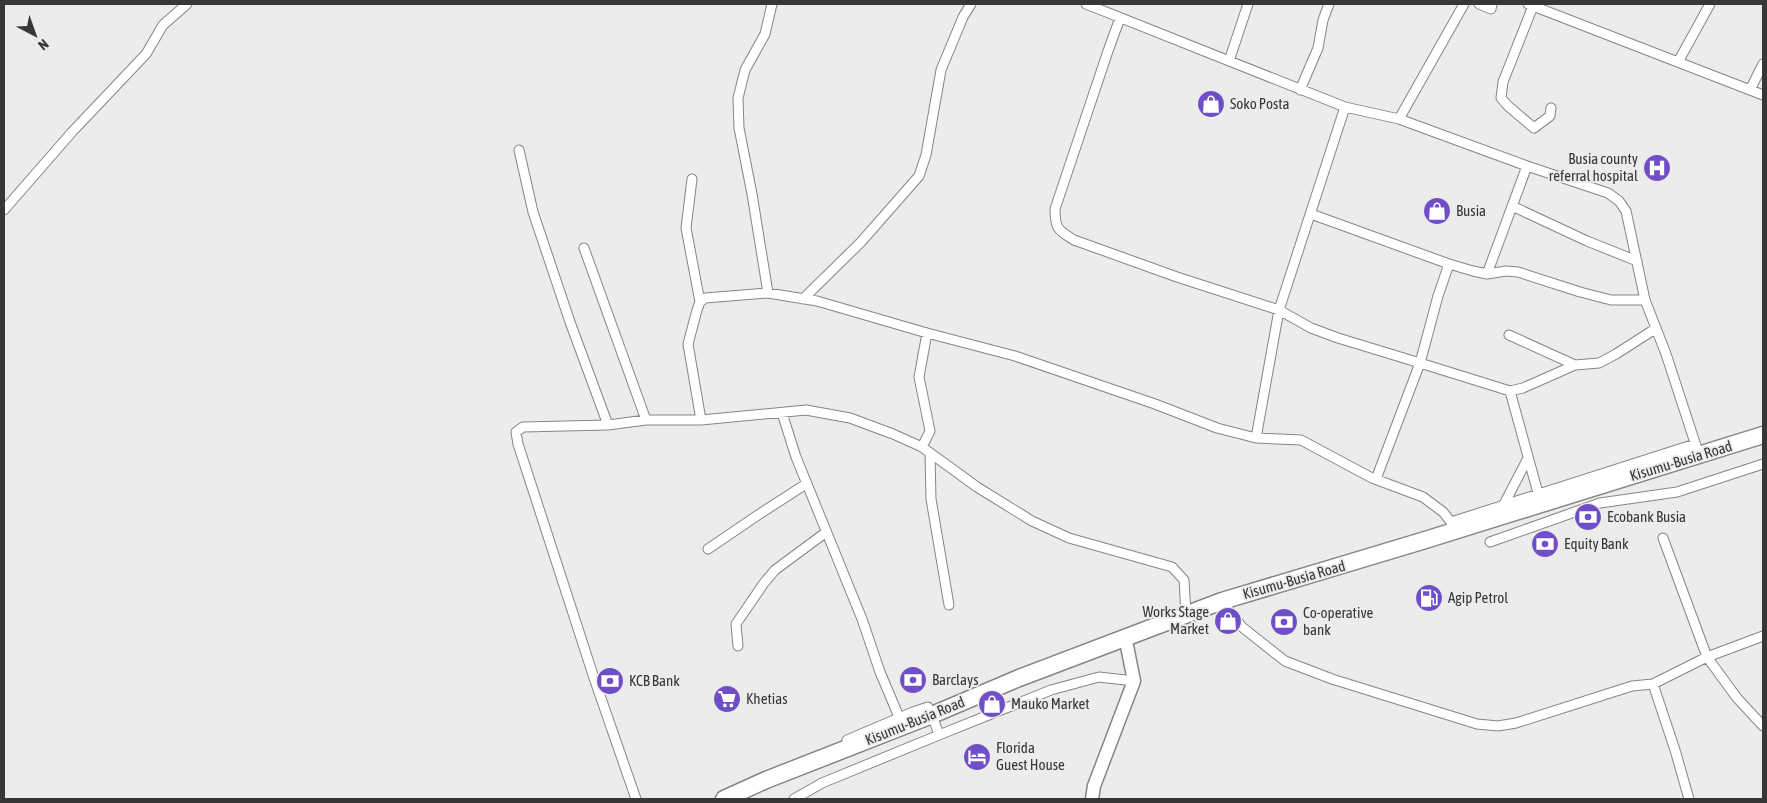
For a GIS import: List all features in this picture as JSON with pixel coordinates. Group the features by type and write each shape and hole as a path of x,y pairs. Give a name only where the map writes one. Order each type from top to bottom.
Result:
{"highway":[{"name":"Kisumu-Busia Road","path":"725,799 1018,678 1222,601 1422,542 1540,499 1697,450 1763,435"}],"street":[{"path":"4,210 72,132 146,54 163,25 187,4"},
{"path":"768,293 739,128 738,98 745,70 766,34 772,4"},
{"path":"803,298 861,242 919,176 926,155 942,70 963,17 971,4"},
{"path":"1086,4 1345,107 1399,119 1608,193 1619,201 1626,212 1645,300 1666,354 1697,450"},
{"path":"1229,61 1248,4"},
{"path":"1300,90 1318,48 1323,20 1329,4"},
{"path":"1399,119 1464,4"},
{"path":"1479,4 1491,9 1492,4"},
{"path":"1678,62 1710,4"},
{"path":"1551,108 1550,116 1534,128 1501,98 1503,82 1531,5 1763,95"},
{"path":"1120,18 1055,210 1055,224 1061,232 1074,240 1177,277 1279,310 1311,328 1338,338 1510,390 1523,388 1576,366 1599,363 1655,328"},
{"path":"1750,90 1763,64"},
{"path":"1256,438 1279,310 1345,107"},
{"path":"519,150 533,212 570,322 608,425"},
{"path":"1486,274 1528,166"},
{"path":"692,179 686,228 700,302 688,344 701,420"},
{"path":"1512,206 1588,242 1637,261"},
{"path":"1311,214 1449,264 1486,274 1506,271 1518,272 1611,300 1645,300"},
{"path":"584,248 646,420"},
{"path":"1376,479 1420,363 1438,296 1449,264"},
{"path":"700,302 705,298 768,293 817,301 1015,356 1156,404 1217,428 1256,438 1301,440 1376,479 1423,497 1443,512 1452,526 1503,506 1540,499 1510,390"},
{"path":"922,447 930,431 919,377 927,333"},
{"path":"1509,335 1576,366"},
{"path":"636,799 518,444 516,432 522,427 608,425 646,420 701,420 806,410 850,418 894,434 922,447 977,487 1032,521 1069,538 1172,567 1184,580 1186,614"},
{"path":"782,413 806,484 862,619 880,672 899,717"},
{"path":"930,453 931,499 949,605"},
{"path":"1503,506 1528,458"},
{"path":"1490,542 1600,503 1676,492 1763,464"},
{"path":"708,549 806,484"},
{"path":"738,646 736,624 764,583 775,570 825,533"},
{"path":"1663,538 1707,656 1737,698 1763,726"},
{"path":"1222,601 1242,627 1285,661 1332,679 1477,724 1498,726 1516,724 1632,686 1653,684 1707,656 1763,636"},
{"path":"1092,799 1094,786 1134,681 1126,636"},
{"path":"794,799 822,783 1051,690 1099,677 1134,681"},
{"path":"1653,684 1689,799"},
{"path":"725,799 724,793 733,786 778,769 899,717 928,708 939,735"}],"place":[{"name":"Soko Posta","path":"1211,104"},
{"name":"Busia county referral hospital","path":"1657,168"},
{"name":"Busia","path":"1437,211"},
{"name":"Ecobank Busia","path":"1588,517"},
{"name":"Equity Bank","path":"1545,544"},
{"name":"Agip Petrol","path":"1429,598"},
{"name":"Works Stage Market","path":"1228,621"},
{"name":"Co-operative bank","path":"1284,622"},
{"name":"Barclays","path":"913,680"},
{"name":"KCB Bank","path":"610,681"},
{"name":"Khetias","path":"727,699"},
{"name":"Mauko Market","path":"992,704"},
{"name":"Florida Guest House","path":"977,757"}]}
